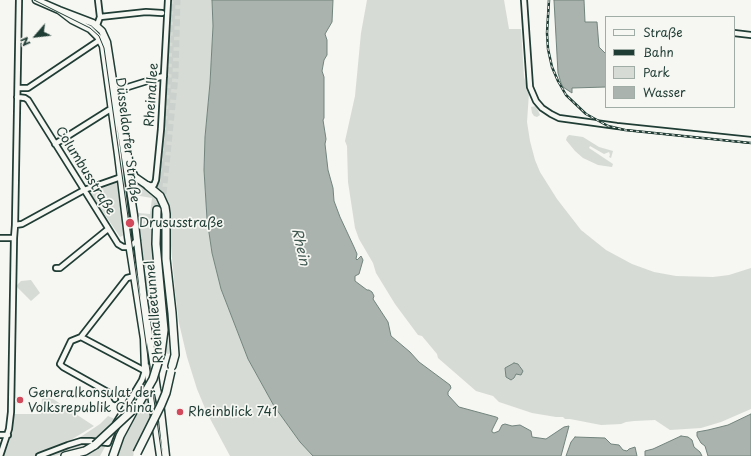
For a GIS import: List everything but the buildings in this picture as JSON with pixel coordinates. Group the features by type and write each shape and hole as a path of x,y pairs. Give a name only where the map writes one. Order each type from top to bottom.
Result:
{"highway":[{"path":"148,186 160,196 165,207 166,214 166,259 175,355 171,369"},
{"name":"Rheinalleetunnel","path":"113,456 125,427 153,379 162,353 164,330 156,244 159,210 162,259 172,342 171,369 166,393 136,454"},
{"path":"65,456 82,452 95,445 138,404"}],"main road":[{"path":"36,0 88,20 97,25"},
{"path":"59,10 90,29 97,36"},
{"path":"77,22 84,23 92,27 97,25"},
{"path":"97,25 95,30 97,36"},
{"name":"Düsseldorfer Straße","path":"97,25 104,32 108,44 113,93 112,110 144,339 145,371 155,399"},
{"name":"Düsseldorfer Straße","path":"97,36 104,50 113,93 137,240 150,343 160,402 160,415"},
{"name":"Düsseldorfer Straße","path":"113,93 119,102 123,114 130,167 136,176 148,186"},
{"path":"135,276 140,271"},
{"path":"155,399 160,415 166,456"},
{"path":"155,399 160,456"}],"street":[{"path":"0,456 8,435 11,412 19,0"},
{"path":"97,25 100,17 98,0"},
{"name":"Rheinallee","path":"148,186 154,185 156,180 168,0"},
{"path":"524,0 530,87 536,101 550,114 558,118 617,126 751,140"},
{"path":"100,17 146,12 162,13"},
{"path":"735,33 751,35"},
{"path":"18,88 28,88 97,36 108,44"},
{"path":"113,93 164,76"},
{"name":"Columbusstraße","path":"18,97 28,100 118,244 123,247 130,247"},
{"path":"55,144 109,110 112,110"},
{"path":"15,224 22,224 84,190 121,177"},
{"path":"56,268 60,268 108,229"},
{"path":"0,238 14,238"},
{"path":"130,247 137,240"},
{"path":"115,399 113,395 60,364 71,341 81,337 127,278 135,276"},
{"path":"39,456 81,441 108,443 120,416 145,371 81,337"},
{"path":"0,435 8,435"}],"green space":[{"path":"170,0 212,0 213,26 204,170 207,219 212,253 221,289 248,359 274,406 300,442 313,456 230,456 207,413 197,389 187,357 179,323 168,213 153,187 157,182 163,132"},
{"path":"367,0 504,0 509,29 521,29 524,77 529,93 527,122 535,160 540,172 557,199 581,230 606,250 632,264 654,272 676,276 713,277 729,275 751,268 751,409 721,422 701,428 670,430 655,420 601,425 565,419 563,417 532,413 499,402 493,396 476,391 438,358 437,354 422,336 418,335 395,304 376,273 373,263 359,239 355,228 348,182 347,146 345,141 355,96 361,33","holes":["514,363 521,367 519,374 516,374 514,379 511,380 506,376 506,368"]},
{"path":"536,106 540,115 537,117 532,113 531,107"},
{"path":"569,135 583,137 599,147 613,151 611,158 609,157 609,152 604,154 590,146 589,148 613,164 612,167 598,165 583,158 566,140"},
{"path":"128,166 152,191 165,209 154,209 154,277 156,295 153,299 148,299 145,276 152,276 152,272 150,268 145,268 138,213 150,214 152,198 134,195"},
{"path":"115,181 117,183 124,235 120,237 91,194 93,190"},
{"path":"31,280 40,293 31,301 16,286 21,281"},
{"path":"156,301 159,304 161,318 160,352 157,352 157,354 153,348 147,302"},
{"path":"165,306 168,331 169,354 164,353"},
{"path":"147,394 151,419 133,456 115,456 129,426"},
{"path":"47,395 94,426 64,444 34,456 3,456 13,429 14,414 41,414 42,397"},
{"path":"108,416 115,419 112,427 97,440 76,440 100,424"},
{"path":"79,442 95,442 80,450 54,456 43,456"},
{"path":"102,443 105,444 105,447 100,456 81,455 89,453"}],"water":[{"name":"Rhein","path":"212,0 333,0 332,22 325,34 327,40 327,55 324,60 322,71 324,77 323,120 328,170 333,188 334,201 357,254 356,259 357,260 361,256 363,260 359,274 355,276 355,281 372,292 374,296 373,299 388,322 391,336 410,352 419,362 450,385 451,388 448,395 459,407 498,418 492,430 494,433 499,431 502,425 505,424 512,426 520,425 531,431 532,437 546,439 564,427 569,426 561,456 313,456 300,442 274,406 248,359 221,289 212,253 207,219 204,170 213,26"},
{"path":"554,0 584,0 585,22 597,22 599,47 605,53 605,87 572,88 572,93 563,87 558,73"},
{"path":"514,363 518,364 523,371 521,375 516,374 511,380 506,377 505,368"},
{"path":"751,414 751,456 708,456 705,446 701,443 697,436 697,432 728,425"},
{"path":"681,436 688,437 692,440 694,447 702,456 645,456 645,451 653,449"},
{"path":"575,437 605,438 611,444 619,445 623,450 627,451 635,447 637,456 566,456 571,442"}],"tunnel":[{"path":"157,210 169,75 172,0"},
{"path":"162,204 175,76 177,0"}],"tram line":[{"path":"34,0 90,28 99,36 104,48 162,456"}],"railway":[{"path":"549,0 547,33 548,49 552,67 566,95 586,114 608,126 625,130 751,143"}],"place":[{"name":"Drususstraße","path":"130,223"},
{"name":"Generalkonsulat der Volksrepublik China","path":"20,400"},
{"name":"Rheinblick 741","path":"180,412"}]}
